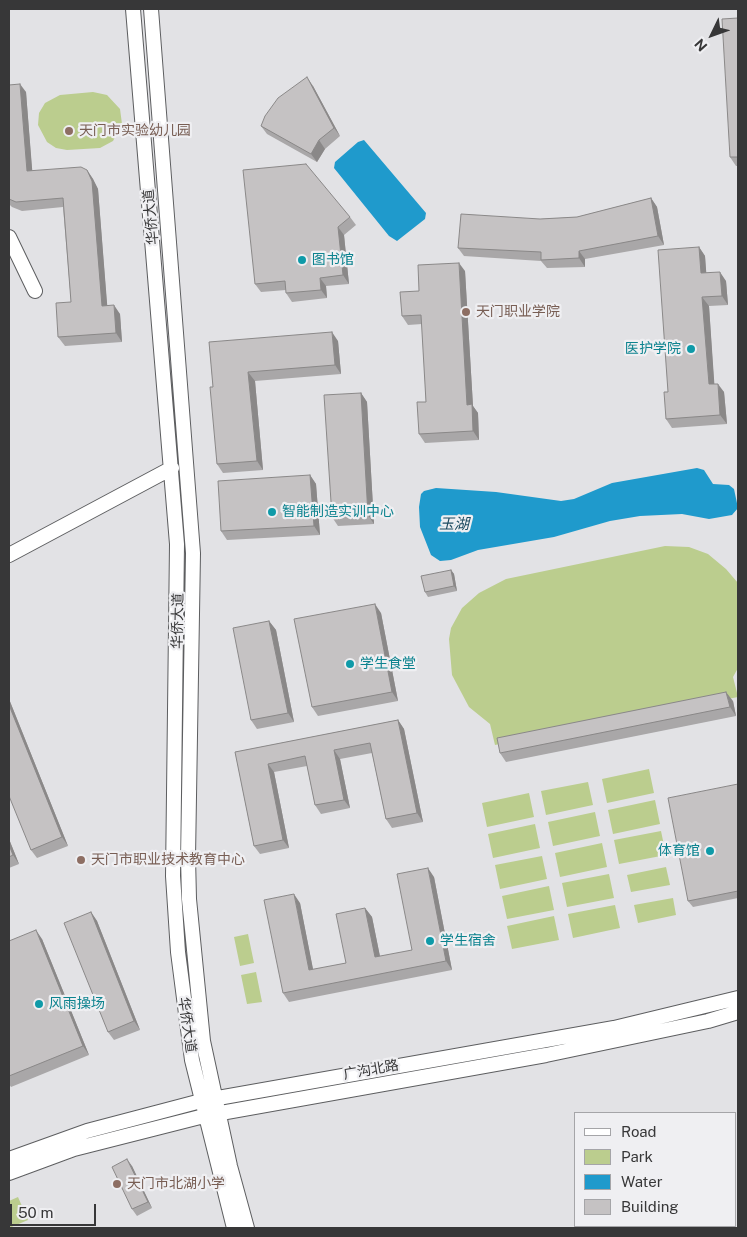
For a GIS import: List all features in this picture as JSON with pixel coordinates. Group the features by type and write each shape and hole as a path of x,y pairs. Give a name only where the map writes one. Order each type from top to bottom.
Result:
{"street":[{"name":"华侨大道","path":"133,9 179,572 173,883 185,1014 201,1101 211,1115 247,1228"},
{"name":"华侨大道","path":"151,9 193,553 188,857 190,899 197,989 204,1041 215,1098 211,1115 234,1228"},
{"path":"9,237 35,292"},
{"path":"9,555 172,468"},
{"name":"广沟北路","path":"9,1159 87,1131 201,1101 594,1032 698,1010 738,998"},
{"name":"广沟北路","path":"9,1173 74,1149 211,1115 546,1055 708,1021 738,1012"}],"green space":[{"path":"93,92 107,95 120,109 122,124 113,141 100,148 67,150 56,148 47,142 38,125 39,113 45,103 60,95"},
{"path":"665,546 689,547 708,554 726,569 738,583 738,668 733,677 738,697 495,745 490,724 469,707 452,675 449,639 451,628 462,608 479,593 506,579"},
{"path":"649,769 654,793 607,803 602,779"},
{"path":"588,782 593,805 546,815 541,791"},
{"path":"529,793 534,817 487,827 482,803"},
{"path":"655,800 660,824 613,834 608,810"},
{"path":"595,812 600,836 553,846 548,822"},
{"path":"535,824 540,848 493,858 488,834"},
{"path":"661,831 666,855 619,864 614,840"},
{"path":"602,843 607,867 560,877 555,853"},
{"path":"542,856 547,879 500,889 495,865"},
{"path":"666,867 670,885 631,892 627,875"},
{"path":"609,874 614,898 567,907 562,883"},
{"path":"549,886 554,910 507,919 502,896"},
{"path":"673,898 676,915 638,923 634,905"},
{"path":"615,905 620,928 573,938 568,914"},
{"path":"554,916 559,940 512,949 507,926"},
{"path":"248,934 254,963 240,966 234,937"},
{"path":"256,972 262,1002 247,1004 241,975"},
{"path":"18,1197 28,1220 9,1228 9,1201"}],"water":[{"path":"364,140 426,213 425,219 397,241 389,236 334,168 335,162 358,142"},
{"name":"玉湖","path":"697,468 704,470 713,484 729,485 734,489 738,508 732,515 709,519 682,514 640,516 610,521 554,537 478,550 451,560 440,561 431,555 420,527 419,507 421,494 424,491 436,488 496,492 561,501 574,499 612,483"}],"building":[{"path":"738,18 738,157 730,157 722,19"},
{"path":"307,77 334,128 319,140 311,154 261,126 265,116 278,98"},
{"path":"20,84 27,171 81,167 87,170 92,181 102,306 114,305 116,333 58,337 56,303 71,302 63,198 16,202 9,199 9,85"},
{"name":"图书馆","path":"306,164 350,217 338,227 343,275 320,278 321,290 286,293 285,281 255,284 243,170"},
{"path":"651,198 658,236 579,251 579,258 541,260 541,252 458,248 461,214 540,219 577,217"},
{"name":"医护学院","path":"699,247 701,273 720,272 722,296 702,297 709,384 718,384 720,415 666,419 664,392 668,392 658,250"},
{"path":"459,263 467,405 472,404 473,431 419,434 417,402 426,402 421,315 402,316 400,292 419,291 418,265"},
{"path":"332,332 335,365 248,372 257,461 217,464 210,387 213,387 209,342"},
{"path":"361,393 368,515 332,517 324,395"},
{"name":"智能制造实训中心","path":"310,475 314,526 221,531 218,481"},
{"path":"451,570 454,586 425,592 421,576"},
{"name":"学生食堂","path":"375,604 392,692 312,707 294,619"},
{"path":"269,621 288,713 251,720 233,628"},
{"path":"726,692 730,707 500,753 497,738"},
{"path":"9,705 62,837 31,850 9,796"},
{"path":"398,720 417,813 386,819 370,743 334,750 344,800 315,805 305,756 268,764 283,840 254,846 235,752"},
{"name":"体育馆","path":"738,784 738,891 688,901 668,798"},
{"path":"9,845 13,855 9,857"},
{"name":"学生宿舍","path":"428,868 446,961 283,993 264,900 294,894 309,970 346,963 336,914 365,908 375,957 412,950 397,874"},
{"path":"91,912 134,1021 108,1032 64,923"},
{"name":"风雨操场","path":"36,930 83,1046 9,1076 9,941"},
{"path":"127,1159 148,1202 132,1209 112,1167"}],"place":[{"name":"天门市实验幼儿园","path":"69,131"},
{"name":"图书馆","path":"302,260"},
{"name":"天门职业学院","path":"466,312"},
{"name":"医护学院","path":"691,349"},
{"name":"智能制造实训中心","path":"272,512"},
{"name":"学生食堂","path":"350,664"},
{"name":"体育馆","path":"710,851"},
{"name":"天门市职业技术教育中心","path":"81,860"},
{"name":"学生宿舍","path":"430,941"},
{"name":"风雨操场","path":"39,1004"},
{"name":"天门市北湖小学","path":"117,1184"}]}
